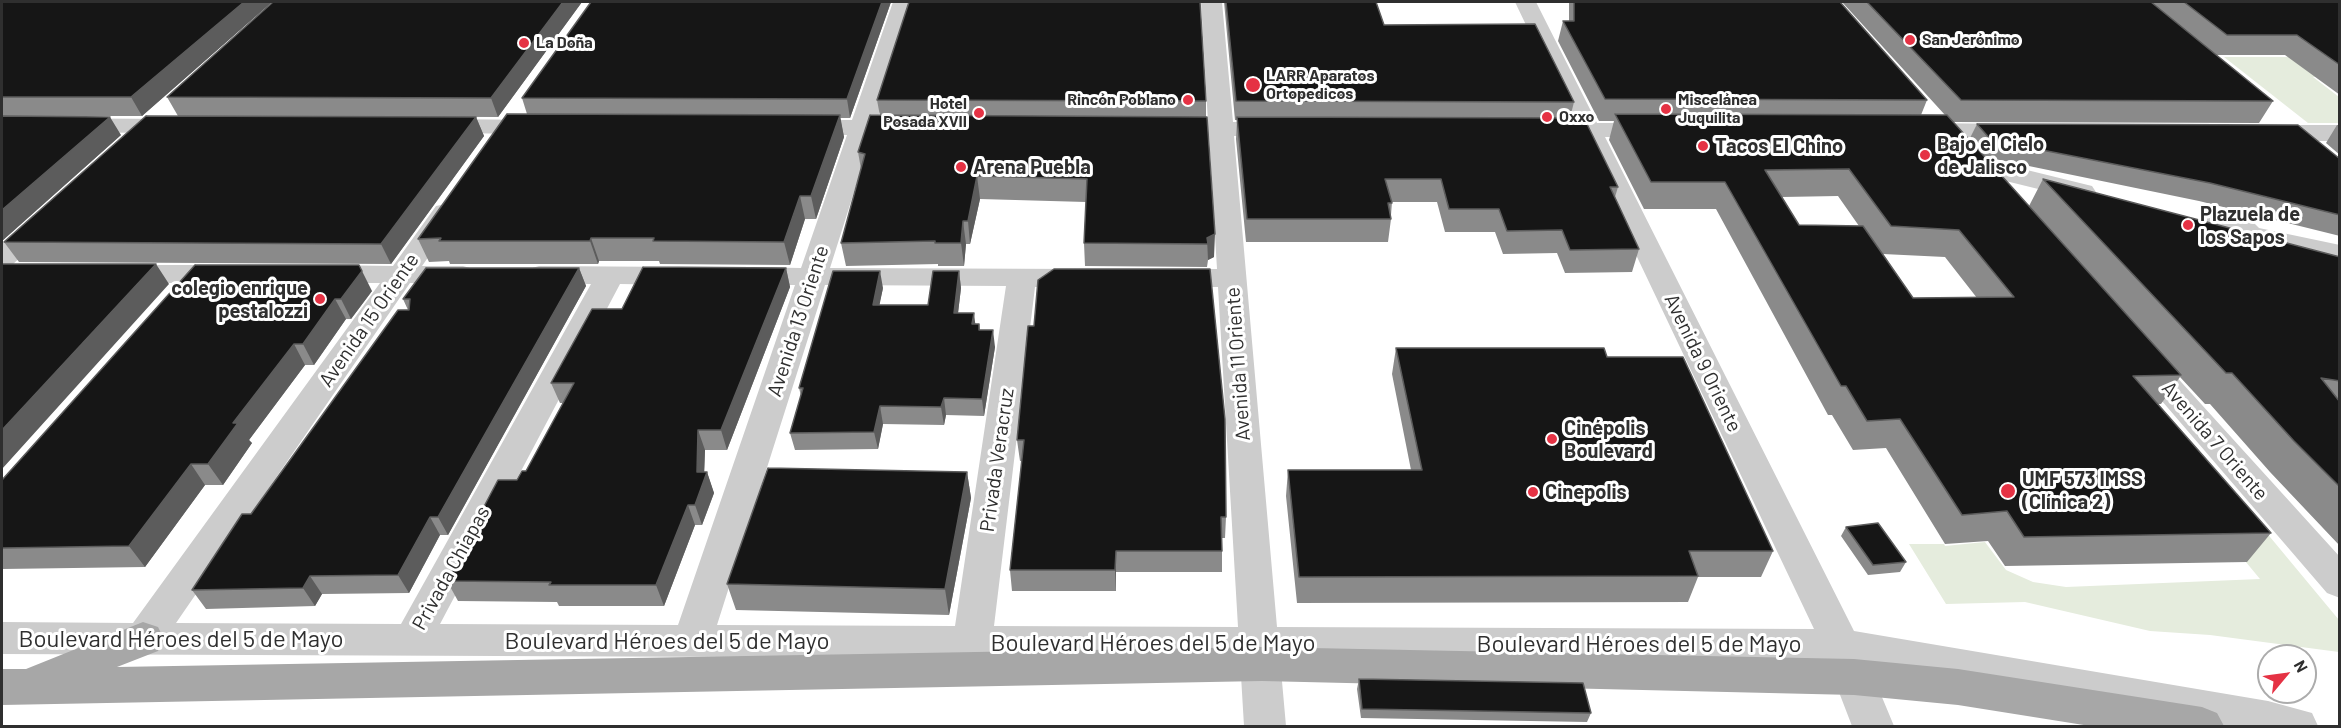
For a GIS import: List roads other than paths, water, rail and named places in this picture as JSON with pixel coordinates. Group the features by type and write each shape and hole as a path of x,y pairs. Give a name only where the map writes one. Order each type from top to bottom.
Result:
{"main road":[{"path":"11,687 143,639"},
{"name":"Boulevard Héroes del 5 de Mayo","path":"11,687 1260,653 1847,661 1958,687 2202,726"}],"street":[{"name":"Avenida 13 Oriente","path":"692,641 904,2"},
{"name":"Avenida 11 Oriente","path":"1212,2 1265,726"},
{"name":"Avenida 9 Oriente","path":"1526,2 1847,661 1873,726"},
{"path":"498,138 527,98"},
{"path":"126,146 174,102"},
{"path":"1919,105 2004,202"},
{"path":"2268,111 2323,156"},
{"path":"2,125 196,126"},
{"path":"411,126 498,138 570,127"},
{"path":"781,127 935,128"},
{"path":"1138,129 1304,129"},
{"path":"1517,130 1684,130"},
{"path":"1898,131 2036,132"},
{"path":"2236,133 2340,133"},
{"path":"1970,164 2107,198"},
{"name":"Avenida 15 Oriente","path":"143,639 463,188"},
{"path":"8,268 64,202"},
{"path":"2199,222 2230,221 2246,228 2249,234 2340,254"},
{"path":"87,273 258,274"},
{"path":"175,300 198,274"},
{"path":"294,274 1232,278"},
{"name":"Privada Chiapas","path":"412,640 610,276"},
{"name":"Privada Veracruz","path":"972,642 1022,278"},
{"name":"Avenida 7 Oriente","path":"2120,334 2340,583"},
{"name":"Boulevard Héroes del 5 de Mayo","path":"2,638 972,642 1260,653"},
{"name":"Boulevard Héroes del 5 de Mayo","path":"1847,661 2268,719 2297,726"}],"place":[{"name":"San Jerónimo","path":"1910,40"},
{"name":"La Doña","path":"524,43"},
{"name":"LARR Aparatos Ortopedicos","path":"1253,85"},
{"name":"Rincón Poblano","path":"1188,100"},
{"name":"Miscelánea Juquilita","path":"1666,109"},
{"name":"Hotel Posada XVII","path":"979,113"},
{"name":"Oxxo","path":"1547,117"},
{"name":"Tacos El Chino","path":"1703,146"},
{"name":"Bajo el Cielo de Jalisco","path":"1925,155"},
{"name":"Arena Puebla","path":"961,167"},
{"name":"Plazuela de los Sapos","path":"2188,225"},
{"name":"colegio enrique pestalozzi","path":"320,299"},
{"name":"Cinépolis Boulevard","path":"1552,439"},
{"name":"UMF 573 IMSS (Clínica 2)","path":"2008,491"},
{"name":"Cinepolis","path":"1533,492"}]}
